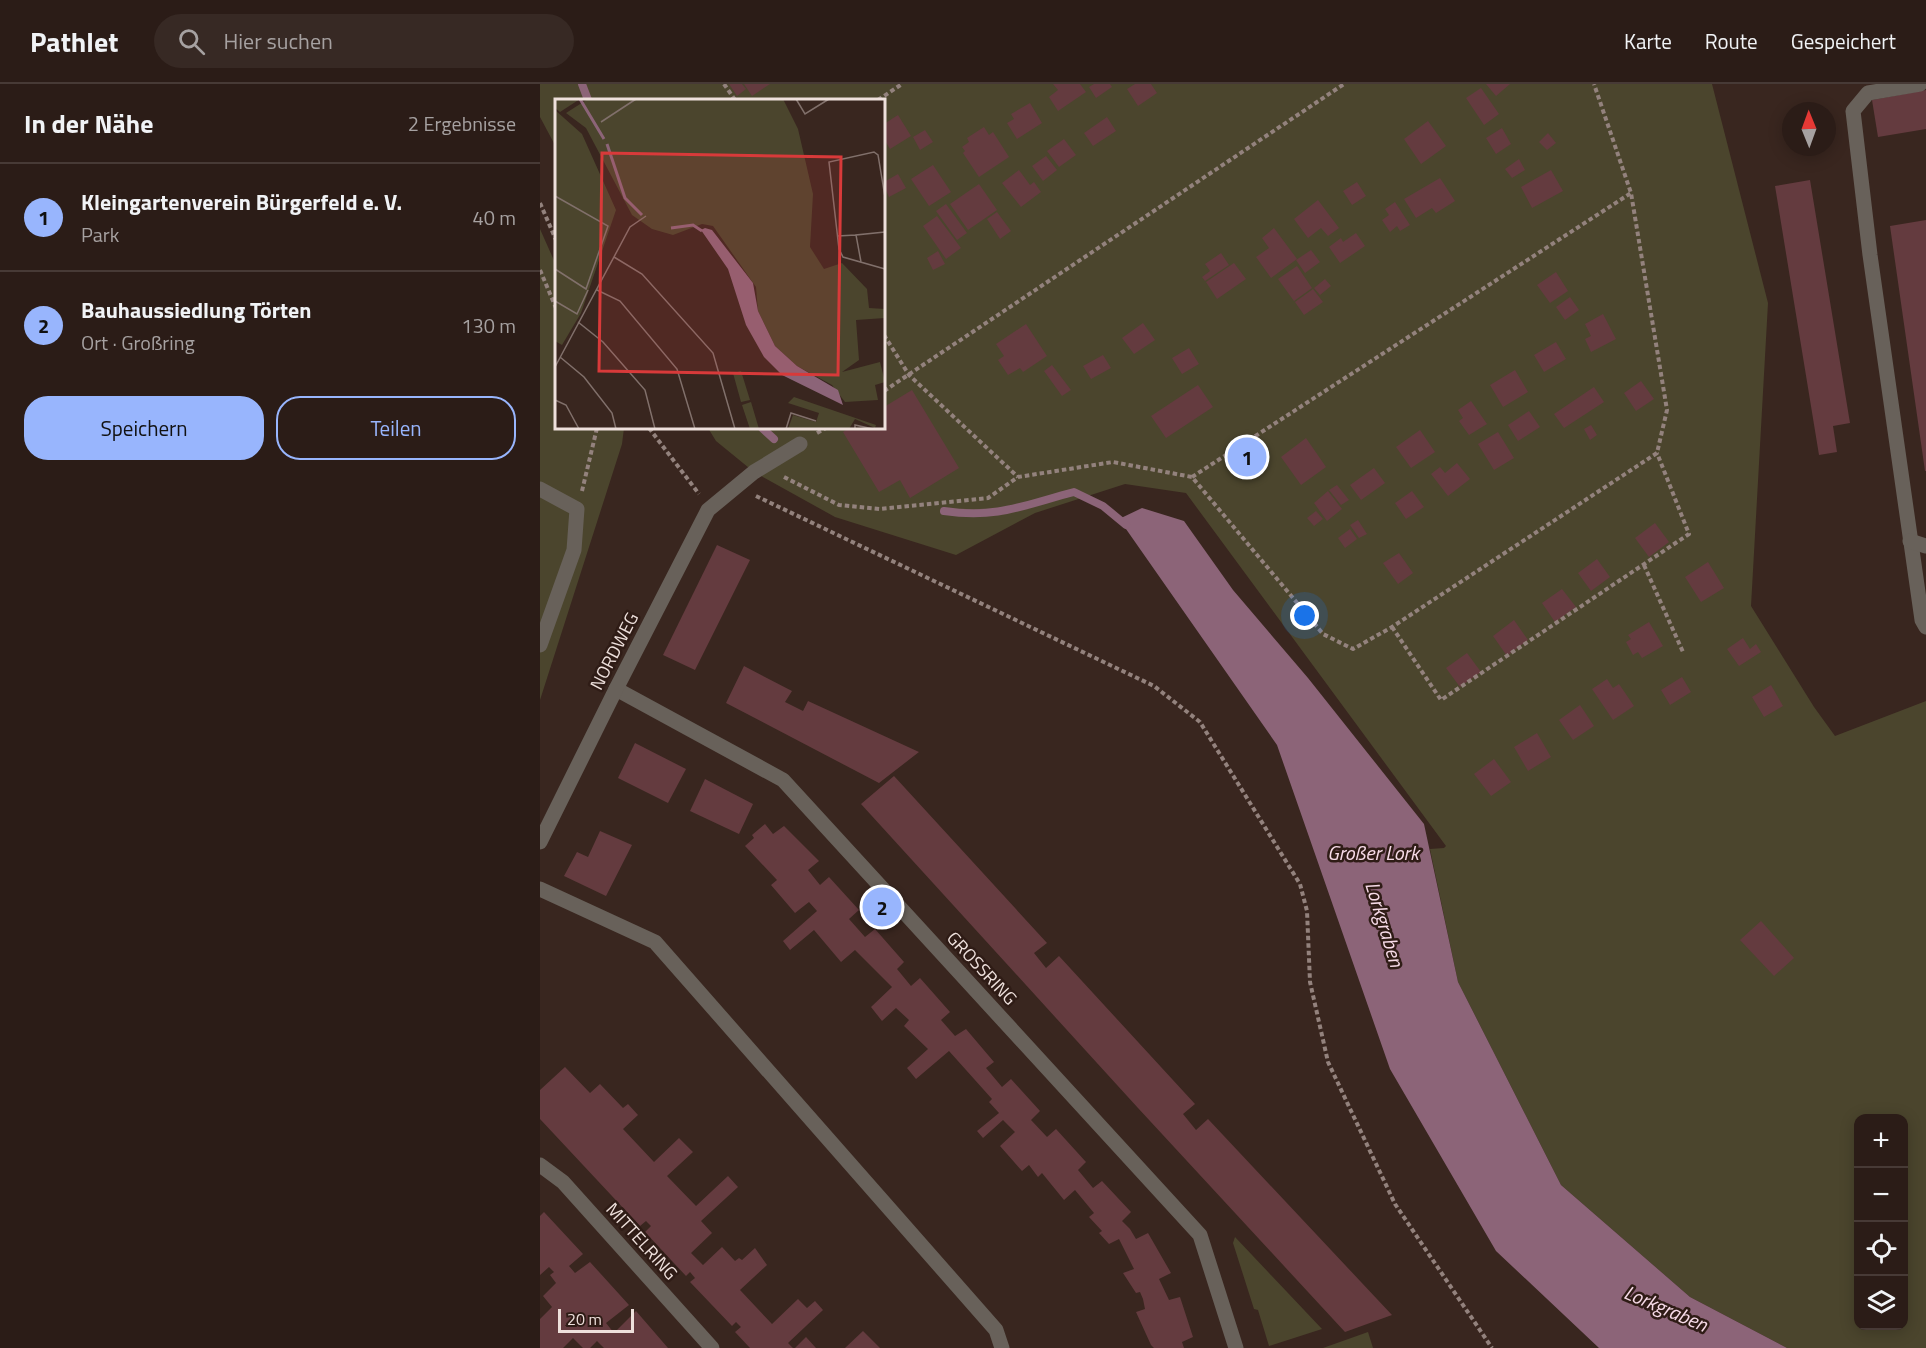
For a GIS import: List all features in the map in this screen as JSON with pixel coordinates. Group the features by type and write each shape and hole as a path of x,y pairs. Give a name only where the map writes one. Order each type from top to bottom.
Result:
{"street":[{"path":"1920,84 1868,93 1853,111 1870,255 1910,541 1922,620 1926,627"},
{"name":"NORDWEG","path":"540,842 708,510 762,466 800,444"},
{"path":"540,489 577,509 574,550 540,645"},
{"path":"1910,541 1926,546"},
{"name":"GROSSRING","path":"616,689 783,780 1200,1235 1236,1348"},
{"path":"540,889 655,942 996,1330 1002,1348"},
{"name":"MITTELRING","path":"540,1165 563,1182 712,1348"}],"path":[{"path":"724,84 734,99"},
{"path":"880,99 902,84"},
{"path":"885,391 1344,84"},
{"path":"1392,627 1441,700 1689,534 1657,453 1667,410 1631,193 1594,84"},
{"path":"1192,477 1631,193"},
{"path":"540,203 555,238"},
{"path":"540,270 555,306"},
{"path":"885,337 909,375 1018,477"},
{"path":"577,509 597,429"},
{"path":"650,429 693,484 708,510"},
{"path":"762,466 839,505 880,509 988,498 1018,477 1113,462 1192,477 1323,634 1353,649 1392,627 1657,453"},
{"path":"735,486 1154,686 1200,722 1300,884 1307,911 1310,982 1328,1062 1395,1204 1492,1348"},
{"path":"1644,565 1683,652"}],"shaded area":[{"path":"540,84 1712,84 1768,303 1751,606 1814,707 1835,736 1926,701 1926,1348 1787,1348 1690,1297 1561,1185 1458,982 1430,849 1446,846 1186,493 1125,484 1035,513 956,555 835,517 754,472 716,441 709,429 885,429 885,99 555,99 555,145 540,117"},
{"path":"540,229 555,263 555,429 624,429 622,444 540,700"},
{"path":"1235,1237 1322,1329 1269,1346 1258,1310 1254,1309 1233,1243"},
{"path":"1368,1332 1373,1348 1323,1348"}],"water":[{"name":"Großer Lork","path":"1142,508 1184,521 1233,590 1308,678 1424,824 1458,982 1561,1185 1690,1297 1787,1348 1599,1348 1496,1251 1390,1069 1277,745 1119,519"}],"building":[{"path":"729,84 742,84 746,89 737,96"},
{"path":"744,84 770,84 752,96"},
{"path":"1053,84 1080,84 1086,92 1058,111 1049,97 1058,90"},
{"path":"1094,84 1110,84 1112,87 1096,98 1089,87"},
{"path":"1135,84 1151,84 1157,93 1138,106 1127,89"},
{"path":"1486,84 1510,84 1496,96"},
{"path":"1481,88 1499,114 1484,125 1466,98"},
{"path":"1926,90 1926,129 1878,137 1872,100"},
{"path":"1030,103 1042,123 1017,139 1007,123 1014,119 1011,114"},
{"path":"898,115 911,136 890,149 885,141 885,123"},
{"path":"1107,117 1116,131 1093,146 1084,133"},
{"path":"1428,121 1446,146 1421,164 1404,139"},
{"path":"984,127 989,135 993,132 1009,157 979,177 963,153 965,151 962,147 969,142 967,138"},
{"path":"1502,128 1511,144 1496,154 1486,138"},
{"path":"925,130 933,142 920,150 913,137"},
{"path":"1548,133 1556,143 1547,150 1539,142"},
{"path":"1064,139 1076,155 1059,167 1047,151"},
{"path":"1046,156 1057,170 1043,181 1032,166"},
{"path":"1519,159 1525,170 1512,178 1505,169"},
{"path":"933,165 951,192 929,206 911,179"},
{"path":"1019,170 1030,185 1034,182 1041,192 1021,207 1002,183"},
{"path":"1551,170 1563,191 1532,208 1521,187"},
{"path":"898,174 906,188 889,197 885,181"},
{"path":"1440,178 1455,201 1436,213 1432,208 1416,218 1404,199"},
{"path":"1810,180 1850,423 1833,426 1837,452 1819,455 1775,186"},
{"path":"1357,182 1366,196 1352,205 1343,191"},
{"path":"979,184 997,210 968,230 950,204"},
{"path":"1318,200 1339,228 1328,236 1321,228 1308,238 1294,219"},
{"path":"1395,202 1410,225 1400,231 1397,226 1390,232 1382,220 1389,215 1385,209"},
{"path":"946,204 967,233 957,240 936,211"},
{"path":"997,212 1011,231 1000,239 987,219"},
{"path":"937,216 961,248 946,259 923,226"},
{"path":"1926,220 1926,471 1925,471 1890,226"},
{"path":"1274,228 1297,259 1271,278 1256,257 1269,248 1262,238"},
{"path":"1356,233 1365,246 1340,263 1329,247 1341,238 1343,242"},
{"path":"1311,250 1320,262 1305,273 1296,260"},
{"path":"938,251 945,264 933,270 927,258"},
{"path":"1221,253 1229,265 1205,281 1202,277 1210,271 1205,264"},
{"path":"1234,263 1246,279 1217,299 1206,282"},
{"path":"1297,266 1312,288 1294,301 1278,279"},
{"path":"1556,272 1568,291 1550,303 1537,285"},
{"path":"1325,279 1331,286 1320,295 1314,288"},
{"path":"1313,289 1323,302 1304,315 1295,302"},
{"path":"1570,297 1579,310 1565,320 1556,307"},
{"path":"1603,314 1616,339 1591,352 1585,339 1591,336 1585,324"},
{"path":"1143,323 1155,340 1134,354 1122,338"},
{"path":"1026,324 1047,356 1023,372 1020,368 1008,375 998,360 1004,356 996,344"},
{"path":"1556,342 1566,359 1544,372 1534,355"},
{"path":"1189,348 1199,364 1182,374 1172,358"},
{"path":"1103,355 1111,368 1091,379 1083,366"},
{"path":"1052,365 1071,390 1062,396 1044,371"},
{"path":"1515,370 1528,392 1503,407 1490,385"},
{"path":"1641,381 1654,399 1636,411 1624,393"},
{"path":"1198,385 1213,407 1166,438 1151,416"},
{"path":"1594,387 1604,402 1564,428 1554,414"},
{"path":"912,390 959,468 910,498 900,480 879,492 843,432 848,429 885,429 885,406"},
{"path":"1471,401 1487,424 1469,435 1459,421 1463,418 1458,410"},
{"path":"1529,411 1540,427 1518,441 1508,425"},
{"path":"1591,425 1597,435 1590,440 1584,429"},
{"path":"1420,430 1435,452 1411,468 1396,447"},
{"path":"1498,432 1514,458 1494,470 1478,444"},
{"path":"1306,438 1326,467 1301,485 1281,457"},
{"path":"1457,463 1470,479 1448,496 1431,474 1440,467 1445,473"},
{"path":"1374,468 1385,483 1361,500 1350,485"},
{"path":"1337,485 1349,500 1341,505 1329,490"},
{"path":"1328,491 1342,509 1327,521 1314,503"},
{"path":"1412,491 1424,507 1406,519 1395,503"},
{"path":"1316,511 1323,519 1314,526 1307,518"},
{"path":"1358,520 1367,534 1359,538 1350,525"},
{"path":"1655,523 1669,542 1649,557 1635,538"},
{"path":"1350,529 1357,539 1345,548 1338,538"},
{"path":"717,545 750,560 695,670 663,655"},
{"path":"1399,553 1413,573 1398,584 1383,563"},
{"path":"1597,559 1610,577 1591,591 1578,573"},
{"path":"1708,562 1724,588 1701,602 1685,577"},
{"path":"1562,589 1576,607 1555,622 1542,603"},
{"path":"1514,620 1528,640 1507,656 1493,636"},
{"path":"1649,622 1663,646 1642,658 1638,652 1633,655 1626,642 1631,639 1628,635"},
{"path":"1743,638 1750,649 1756,644 1761,652 1739,666 1727,649"},
{"path":"1467,653 1481,672 1460,687 1446,668"},
{"path":"744,666 792,691 785,702 803,711 808,701 919,752 879,783 726,703"},
{"path":"1682,677 1691,692 1670,705 1661,690"},
{"path":"1607,679 1613,688 1619,684 1634,706 1613,720 1592,689"},
{"path":"1771,685 1783,706 1764,717 1752,697"},
{"path":"1580,705 1594,726 1573,740 1559,720"},
{"path":"1537,733 1551,757 1528,771 1514,747"},
{"path":"635,743 686,769 668,803 618,778"},
{"path":"1494,759 1511,782 1491,796 1474,774"},
{"path":"894,776 1047,943 1034,953 1046,968 1059,956 1195,1104 1183,1114 1196,1130 1208,1119 1392,1315 1345,1332 1138,1108 861,804"},
{"path":"705,779 753,804 739,834 690,811"},
{"path":"765,824 773,834 784,826 819,861 808,870 820,885 829,877 859,910 849,919 865,937 875,929 904,962 897,969 911,986 920,978 950,1012 941,1020 955,1036 966,1029 994,1062 986,1068 1002,1087 1011,1079 1040,1111 1031,1120 1047,1137 1056,1129 1086,1162 1078,1170 1093,1188 1102,1181 1131,1212 1122,1221 1136,1239 1148,1233 1171,1273 1159,1279 1169,1300 1180,1297 1193,1337 1182,1342 1184,1348 1154,1348 1151,1345 1136,1312 1145,1309 1143,1299 1140,1292 1136,1293 1123,1273 1134,1269 1119,1239 1109,1244 1099,1233 1102,1231 1089,1217 1094,1213 1075,1190 1064,1200 1042,1173 1038,1177 1029,1165 1022,1171 1000,1146 1015,1132 1003,1120 983,1138 977,1131 999,1113 989,1102 992,1099 949,1051 916,1079 907,1068 928,1049 904,1026 909,1020 896,1008 882,1021 871,1007 892,987 855,950 841,962 814,930 790,950 783,941 817,911 809,902 795,913 771,885 777,880 745,846 754,838 752,835"},
{"path":"600,831 632,845 606,896 564,876 577,852 588,857"},
{"path":"1761,921 1794,958 1774,976 1740,940"},
{"path":"565,1067 590,1093 600,1084 623,1108 628,1104 638,1115 623,1129 654,1162 679,1138 693,1152 667,1176 696,1206 728,1176 738,1187 701,1221 712,1233 691,1253 703,1265 722,1247 735,1261 739,1258 742,1260 755,1248 767,1265 740,1290 772,1324 798,1299 807,1308 815,1301 823,1310 788,1343 793,1348 750,1348 735,1332 741,1327 736,1322 732,1326 690,1282 695,1278 690,1272 686,1276 645,1232 651,1226 646,1221 640,1226 540,1119 540,1090"},
{"path":"544,1212 583,1254 569,1266 575,1273 590,1262 629,1305 606,1323 614,1333 636,1311 668,1348 604,1348 597,1341 590,1348 583,1348 573,1338 563,1348 540,1348 540,1319 552,1307 543,1296 556,1283 550,1275 554,1272 549,1267 540,1275 540,1216"},
{"path":"863,1331 880,1348 845,1348"},
{"path":"806,1337 816,1348 795,1348"}],"waterway":[{"name":"Lorkgraben","path":"582,84 588,99"},
{"name":"Lorkgraben","path":"763,429 774,439"},
{"name":"Lorkgraben","path":"944,511 995,512 1074,492 1103,506 1126,525"}],"place":[{"name":"Kleingartenverein Bürgerfeld e. V.","path":"1247,457"},
{"name":"Bauhaussiedlung Törten","path":"882,907"}]}
